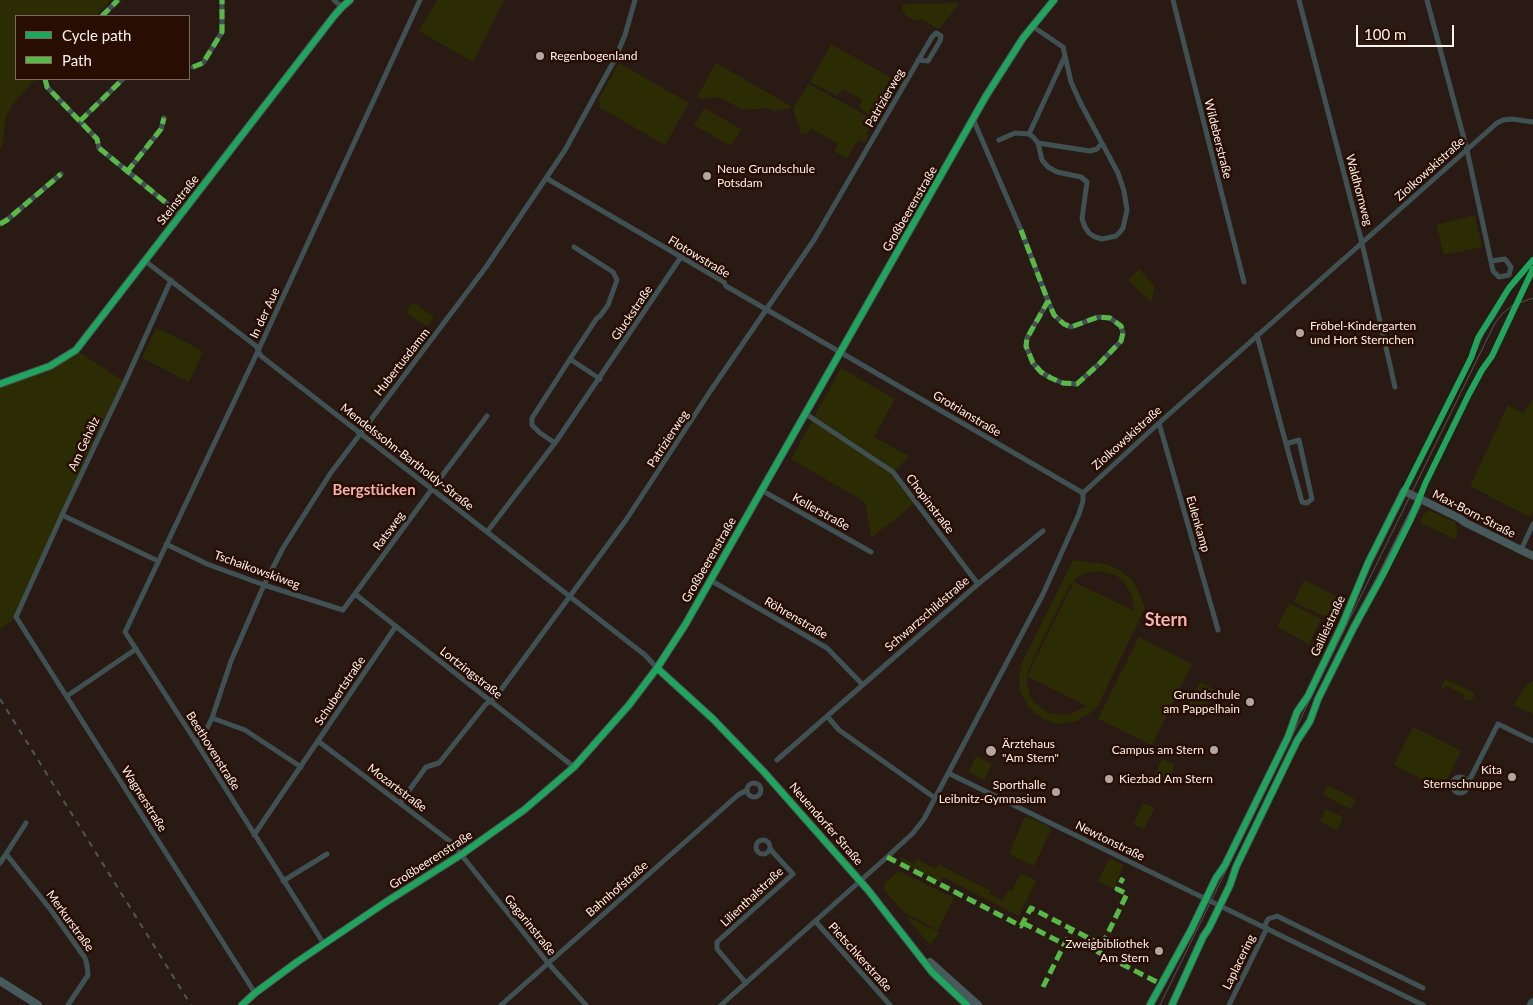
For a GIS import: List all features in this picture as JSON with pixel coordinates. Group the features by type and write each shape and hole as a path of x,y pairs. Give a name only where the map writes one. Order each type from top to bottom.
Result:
{"street":[{"path":"103,15 118,0"},
{"path":"193,67 203,63 222,32 222,0"},
{"path":"334,0 342,7"},
{"name":"Steinstraße","path":"0,384 50,366 76,350 342,7 350,0"},
{"name":"In der Aue","path":"125,632 258,351 420,0"},
{"name":"Hubertusdamm","path":"196,742 203,737 212,718 231,661 264,585 283,548 330,474 486,266 565,150 615,59 636,0"},
{"name":"Großbeerenstraße","path":"242,1005 255,993 324,944 462,854 524,810 574,767 629,705 658,668 685,625 986,96 1032,26 1054,0"},
{"name":"Wildeberstraße","path":"1173,0 1244,282"},
{"name":"Waldhornweg","path":"1299,0 1362,243 1395,387"},
{"path":"1427,0 1467,150 1491,261"},
{"path":"1032,26 1063,47 1072,82 1118,173 1124,191 1127,210 1123,228 1116,236 1102,239 1095,238 1089,233 1082,219 1087,182 1081,177 1057,172 1048,167 1042,160 1038,142"},
{"name":"Patrizierweg","path":"400,803 426,767 438,762 486,704 495,698 626,520 711,390 814,240 918,60 932,37 936,33 941,36 928,61 918,60"},
{"path":"1029,134 1065,56"},
{"path":"45,80 46,87 97,139 99,148 181,215"},
{"path":"80,121 122,80"},
{"path":"127,172 161,129 164,118"},
{"path":"974,119 1054,315 1064,324 1071,327 1098,317 1110,318 1121,326 1123,333 1121,341 1076,384 1063,383 1041,372 1034,363 1026,346 1027,338 1048,301"},
{"name":"Ziolkowskistraße","path":"1083,493 1257,335 1497,123 1512,119 1533,122"},
{"path":"999,140 1014,133 1029,134 1038,142 1090,151 1097,149 1102,142"},
{"path":"0,224 61,174"},
{"name":"Flotowstraße","path":"546,178 724,282 726,286 842,351"},
{"name":"Gluckstraße","path":"555,443 532,425 532,418 608,304 617,280 613,272 574,247"},
{"name":"Gluckstraße","path":"487,532 555,443 681,257"},
{"name":"Galileistraße","path":"1150,1005 1188,937 1216,878 1225,865 1288,737 1297,712 1308,696 1343,623 1366,568 1471,358 1482,332 1509,288 1533,260"},
{"name":"Mendelssohn-Bartholdy-Straße","path":"145,261 256,346 261,356 645,655 658,668"},
{"path":"1523,270 1532,272"},
{"name":"Galileistraße","path":"1172,1005 1297,741 1310,721 1318,699 1382,576 1457,419 1482,370 1492,356 1532,272"},
{"name":"Am Gehölz","path":"16,617 171,280"},
{"path":"1257,335 1286,444 1302,502 1308,503 1312,499 1299,440 1286,444"},
{"name":"Grotrianstraße","path":"842,351 1083,493"},
{"path":"570,359 600,379"},
{"name":"Chopinstraße","path":"806,414 894,472 978,584"},
{"name":"Ratsweg","path":"343,610 487,416"},
{"name":"Eulenkamp","path":"1159,423 1218,630"},
{"name":"Kellerstraße","path":"761,490 871,552"},
{"name":"Max-Born-Straße","path":"1404,491 1533,556"},
{"path":"721,1005 913,834 924,819 1047,586 1080,514 1083,493"},
{"path":"62,515 158,561"},
{"path":"1520,550 1533,524"},
{"name":"Schwarzschildstraße","path":"777,760 978,584 1043,531"},
{"name":"Tschaikowskiweg","path":"166,544 208,564 264,585 343,610"},
{"name":"Röhrenstraße","path":"710,580 827,648 862,684"},
{"name":"Lortzingstraße","path":"355,594 574,767"},
{"name":"Wagnerstraße","path":"16,617 255,993"},
{"name":"Schubertstraße","path":"254,835 396,626"},
{"name":"Beethovenstraße","path":"125,632 324,944"},
{"path":"67,696 136,649"},
{"name":"Neuendorfer Straße","path":"658,668 713,719 764,772 860,881 932,972 967,1005"},
{"path":"826,716 839,730 935,798"},
{"path":"212,718 245,730 301,767"},
{"path":"1468,783 1498,724 1533,741"},
{"name":"Mozartstraße","path":"318,741 451,842 462,854"},
{"name":"Newtonstraße","path":"948,773 1423,1005"},
{"name":"Bahnhofstraße","path":"501,1005 738,795 747,790"},
{"path":"0,863 26,823"},
{"name":"Lilienthalstraße","path":"746,983 717,949 717,942 793,874 770,848"},
{"name":"Merkurstraße","path":"6,854 57,918 86,961 88,975 68,1005"},
{"path":"284,881 327,854"},
{"name":"Gagarinstraße","path":"462,854 548,963 586,1005"},
{"path":"1266,928 1268,919 1277,916 1423,988"},
{"name":"Pietschkerstraße","path":"816,922 890,1005"},
{"name":"Laplacering","path":"1229,1005 1266,928"},
{"name":"Neuendorfer Straße","path":"917,951 978,1005"},
{"path":"0,982 38,1005"}],"shaded area":[{"path":"0,0 111,0 97,15 15,15 15,80 35,80 14,102 6,116 2,147 0,148"},
{"path":"437,0 504,0 473,62 419,31"},
{"path":"959,3 939,29 921,19 917,21 906,16 902,9 903,4"},
{"path":"831,44 899,82 891,91 893,93 889,101 882,97 872,117 859,107 862,100 842,89 838,96 810,82"},
{"path":"619,63 689,103 665,145 599,107 601,103 598,101"},
{"path":"716,63 791,106 790,108 774,111 768,108 743,110 721,98 701,99 697,97"},
{"path":"808,84 857,110 876,123 873,129 870,127 866,134 869,135 864,143 858,140 847,159 834,151 838,144 811,128 807,135 801,133 793,109"},
{"path":"704,108 741,129 731,146 694,125"},
{"path":"1475,215 1482,247 1444,255 1436,225"},
{"path":"1139,269 1155,287 1151,302 1128,280"},
{"path":"413,302 434,317 427,327 406,312"},
{"path":"156,328 203,352 189,382 142,358"},
{"path":"76,350 125,382 17,617 0,629 0,384 50,366"},
{"path":"841,368 895,399 874,437 909,456 892,474 914,504 871,538 865,502 791,459"},
{"path":"1533,399 1533,511 1530,517 1470,486 1508,405 1523,413"},
{"path":"1428,510 1455,522 1458,531 1455,539 1421,523 1423,516"},
{"path":"1073,560 1105,564 1118,569 1130,578 1136,586 1145,607 1098,706 1090,713 1077,721 1058,724 1045,720 1029,708 1020,691 1019,677 1022,662","holes":["1101,571 1117,576 1123,581 1132,595 1134,611 1074,582 1027,676 1029,668 1068,588 1078,577 1085,573","1027,676 1087,706 1066,715 1049,713 1036,704 1030,696"]},
{"path":"1304,580 1340,598 1330,619 1294,602"},
{"path":"1289,603 1321,619 1309,644 1277,627"},
{"path":"1139,637 1192,664 1152,745 1098,719"},
{"path":"1445,679 1475,693 1474,697 1470,700 1463,700 1465,696 1463,694 1446,686 1443,690 1442,686"},
{"path":"1533,680 1533,714 1515,706 1515,704 1525,686"},
{"path":"1200,682 1214,689 1200,717 1186,710"},
{"path":"1413,727 1461,751 1442,789 1394,765"},
{"path":"976,756 992,764 984,780 969,772"},
{"path":"1162,759 1175,765 1166,784 1153,778"},
{"path":"1328,785 1356,800 1351,809 1323,795"},
{"path":"1143,803 1155,808 1144,829 1133,824"},
{"path":"1326,809 1343,817 1337,830 1320,822"},
{"path":"1028,817 1048,826 1051,830 1034,866 1009,854 1024,818"},
{"path":"899,856 914,864 917,859 936,869 938,864 991,891 990,894 1002,901 1008,890 1012,891 1021,873 1036,881 1019,916 943,877 941,882 902,863"},
{"path":"1110,858 1124,865 1113,889 1098,881"},
{"path":"899,871 954,898 938,930 904,912 884,890 885,883"},
{"path":"910,918 937,931 939,934 931,946 908,919"}],"tram line":[{"path":"1160,1005 1495,323 1513,305 1533,298"}],"railway":[{"path":"0,699 191,1005"}],"marked path":[{"path":"103,15 118,0"},
{"path":"193,67 203,63 222,32 222,0"},
{"path":"45,80 47,87 97,139 99,148 181,215"},
{"path":"80,121 122,80"},
{"path":"127,172 161,129 164,118"},
{"path":"0,224 61,174"},
{"path":"1021,230 1048,301 1027,338 1026,346 1033,363 1041,372 1063,383 1077,384 1121,341 1123,333 1121,326 1110,318 1098,317 1071,327 1064,324 1054,315 1048,301"},
{"path":"887,857 1021,926 1031,908 1102,945 1098,952 1161,984"},
{"path":"1102,945 1127,894 1117,889 1123,878"},
{"path":"1023,923 1064,944"},
{"path":"1043,987 1072,929"}],"cycle path":[{"path":"0,384 50,366 76,350 334,16 350,0"},
{"path":"242,1005 297,962 462,854 524,810 574,767 629,705 657,668 685,625 986,96 1023,38 1054,0"},
{"path":"1150,1005 1191,930 1216,878 1225,865 1288,737 1297,712 1308,696 1343,623 1368,563 1471,358 1478,338 1509,288 1533,260"},
{"path":"1172,1005 1297,741 1310,721 1318,699 1385,571 1469,394 1492,356 1533,269"},
{"path":"657,668 713,719 764,772 868,890 932,972 967,1005"}],"place":[{"name":"Regenbogenland","path":"540,56"},
{"name":"Neue Grundschule Potsdam","path":"707,176"},
{"name":"Fröbel-Kindergarten und Hort Sternchen","path":"1300,333"},
{"name":"Grundschule am Pappelhain","path":"1250,702"},
{"name":"Campus am Stern","path":"1214,750"},
{"name":"Ärztehaus \"Am Stern\"","path":"991,751"},
{"name":"Kita Sternschnuppe","path":"1512,777"},
{"name":"Kiezbad Am Stern","path":"1109,779"},
{"name":"Sporthalle Leibnitz-Gymnasium","path":"1056,792"},
{"name":"Zweigbibliothek Am Stern","path":"1159,951"}],"district":[{"name":"Bergstücken","path":"374,490"},
{"name":"Stern","path":"1166,620"}]}
